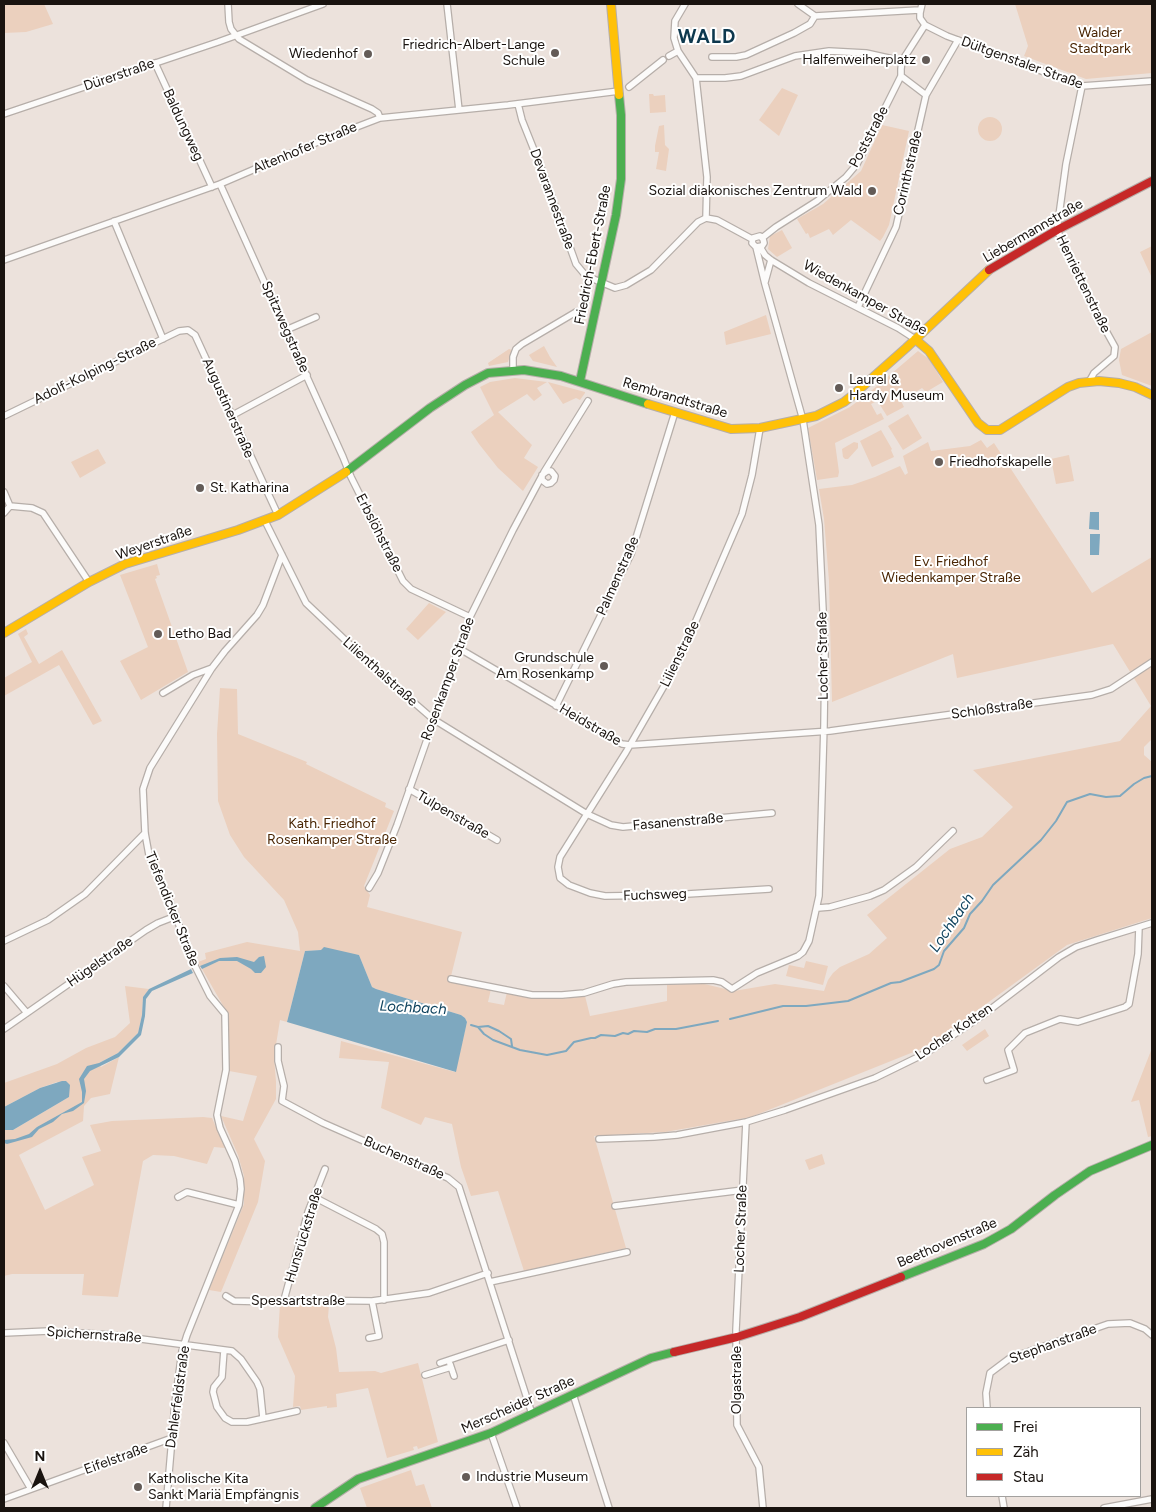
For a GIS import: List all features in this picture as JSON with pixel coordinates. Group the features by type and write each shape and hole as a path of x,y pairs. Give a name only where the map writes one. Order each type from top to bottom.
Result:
{"main road":[{"name":"Friedrich-Ebert-Straße","path":"580,381 616,215 621,179 619,91 611,4"},
{"name":"Liebermannstraße","path":"915,339 992,267 1057,230 1152,181"},
{"name":"Wiedenkamper Straße","path":"915,339 929,351 975,418 988,430 1000,430 1068,387 1089,382"},
{"name":"Rembrandtstraße","path":"580,381 724,428 760,428 803,420 844,402 915,339"},
{"path":"265,521 278,515 348,470 425,412 465,385 488,373 513,370 531,371 580,381"},
{"path":"1089,382 1119,382 1135,386 1152,395"},
{"name":"Weyerstraße","path":"4,633 89,582 125,564 265,521"},
{"name":"Beethovenstraße","path":"737,1337 832,1305 988,1242 1011,1228 1090,1171 1124,1155 1152,1145"},
{"name":"Merscheider Straße","path":"315,1508 358,1479 491,1433 632,1366 658,1356 737,1337"}],"street":[{"path":"228,4 229,22 235,36 291,72 372,109 378,113 380,118"},
{"name":"Dürerstraße","path":"4,114 235,36 323,4"},
{"path":"447,4 458,110"},
{"path":"600,283 619,288 638,279 659,264 698,222 706,218 707,177 696,76 678,51 674,38 673,26 685,4"},
{"path":"798,4 815,16 921,7 920,18 925,25"},
{"path":"712,57 746,55 810,24 815,16"},
{"name":"Dültgenstaler Straße","path":"925,25 958,40 1082,86 1152,81"},
{"name":"Poststraße","path":"762,238 817,201 846,177 857,164 901,76 902,61 925,25"},
{"name":"Corinthstraße","path":"858,307 896,227 926,95 958,40"},
{"path":"670,56 678,51"},
{"path":"696,76 725,78 741,76 795,56 828,51 866,53 902,61"},
{"path":"628,87 663,60"},
{"name":"Baldungweg","path":"155,63 212,187"},
{"path":"901,76 926,95"},
{"name":"Henriettenstraße","path":"1082,86 1066,164 1057,230 1116,350 1114,356 1094,373 1089,382"},
{"name":"Altenhofer Straße","path":"4,260 220,184 320,141 380,118 518,104 619,91"},
{"name":"Devarannestraße","path":"518,104 522,120 576,264 586,276 600,283"},
{"name":"Spitzwegstraße","path":"220,184 348,470"},
{"name":"Wiedenkamper Straße","path":"706,218 718,220 752,240 752,243 765,255 809,283 858,307 915,339"},
{"path":"114,221 163,339"},
{"path":"752,240 756,236 762,238 764,243 758,247"},
{"name":"Locher Straße","path":"451,979 532,995 584,993 618,983 700,980 719,981 732,989 757,973 790,960 803,952 809,941 818,908 821,856 825,653 819,525 803,420 765,284 758,247"},
{"path":"765,284 772,260"},
{"name":"Friedrich-Ebert-Straße","path":"513,370 513,357 516,350 522,344 576,312"},
{"path":"286,330 316,317"},
{"name":"Adolf-Kolping-Straße","path":"4,416 178,331 188,330"},
{"name":"Augustinerstraße","path":"188,330 195,335 278,515"},
{"path":"231,416 307,376"},
{"name":"Rosenkamper Straße","path":"369,888 381,865 409,790 470,617 512,530 543,474 588,401"},
{"name":"Palmenstraße","path":"556,706 631,554 675,412"},
{"name":"Lilienstraße","path":"558,863 679,660 742,514 752,475 760,428"},
{"name":"Erbslöhstraße","path":"348,470 405,584 411,589 470,617"},
{"path":"4,492 10,506"},
{"path":"4,513 10,506"},
{"path":"10,506 32,508 43,513 89,582"},
{"name":"Lilienthalstraße","path":"265,521 306,603 375,668 433,719 587,814"},
{"name":"Tiefendicker Straße","path":"219,1100 226,1070 225,1014 210,996 194,964 176,916 149,855 145,834 143,789 150,768 212,668 257,615 263,605 282,554"},
{"name":"Heidstraße","path":"460,649 622,744 630,745 824,730"},
{"name":"Schloßstraße","path":"824,730 1092,695 1111,689 1152,662"},
{"name":"Tiefendicker Straße","path":"163,693 193,675 212,668"},
{"name":"Tulpenstraße","path":"409,790 497,840"},
{"name":"Fasanenstraße","path":"587,814 611,825 623,827 772,813"},
{"path":"818,908 830,907 870,896 884,890 916,867 953,831"},
{"path":"4,942 48,920 86,894 145,834"},
{"name":"Fuchsweg","path":"558,863 559,875 563,882 590,893 605,896 671,895 769,889"},
{"name":"Hügelstraße","path":"4,1029 146,930 176,916"},
{"name":"Locher Kotten","path":"599,1139 677,1135 746,1122 875,1078 920,1056 983,1015 1059,957 1076,947 1152,923"},
{"path":"987,1080 1014,1070 1008,1050 1025,1033 1060,1019 1078,1022 1129,1004 1138,954 1139,927"},
{"path":"4,986 27,1013"},
{"name":"Buchenstraße","path":"278,1047 278,1062 284,1086 282,1101 324,1123 455,1182 459,1187 532,1414"},
{"name":"Dahlerfeldstraße","path":"166,1508 175,1403 184,1344 239,1205 240,1178 216,1115 219,1100"},
{"name":"Locher Straße","path":"737,1337 746,1122"},
{"name":"Hunsrückstraße","path":"284,1300 296,1251 325,1169"},
{"path":"615,1206 743,1190"},
{"path":"178,1198 187,1192 239,1205"},
{"path":"314,1198 376,1229 382,1234 384,1242 384,1300"},
{"path":"490,1282 627,1252"},
{"name":"Spessartstraße","path":"226,1296 234,1301 384,1300 429,1293 488,1273"},
{"path":"369,1338 379,1336 372,1301"},
{"name":"Stephanstraße","path":"987,1407 986,1393 990,1373 1010,1358 1108,1324 1130,1323 1145,1329 1152,1335"},
{"name":"Spichernstraße","path":"4,1333 20,1331 78,1332 224,1350"},
{"name":"Olgastraße","path":"737,1337 737,1425 759,1467 763,1508"},
{"path":"440,1363 509,1340"},
{"path":"263,1418 260,1389 256,1382 238,1354 224,1350 222,1377 214,1387 213,1392 217,1407 225,1418 232,1422 249,1422 297,1411"},
{"path":"449,1360 454,1376"},
{"path":"425,1375 451,1367"},
{"path":"573,1394 609,1508"},
{"path":"491,1433 517,1508"},
{"name":"Eifelstraße","path":"4,1499 172,1438"},
{"path":"4,1443 31,1489"},
{"path":"1104,1508 1152,1499"}],"green space":[{"path":"4,4 44,4 53,24 26,32 4,33"},
{"name":"Walder Stadtpark","path":"1015,4 1152,4 1152,73 1086,79 1024,56 1028,46"},
{"path":"782,88 798,95 779,136 759,120"},
{"path":"649,94 654,96 665,95 666,112 650,113"},
{"path":"990,117 995,118 1001,124 1001,134 995,140 990,141 985,140 979,134 978,129 979,124 985,118"},
{"path":"664,125 665,145 669,149 666,171 656,169 659,152 655,152 659,126"},
{"path":"882,125 909,131 889,225 883,237 880,241 851,220 833,235 829,229 810,238 797,219 823,204 861,171"},
{"path":"782,230 792,248 777,257 768,249 770,236"},
{"path":"1152,246 1152,278 1140,252"},
{"path":"766,315 771,334 726,345 724,332"},
{"path":"1152,332 1152,386 1122,375 1119,360 1121,349"},
{"path":"544,346 557,367 533,361 529,355"},
{"path":"509,349 512,350 508,362 489,366 488,363"},
{"path":"918,351 929,359 943,382 926,392 922,388 901,401 904,407 887,416 871,391"},
{"path":"515,378 547,382 537,388 542,395 534,401 527,394 498,412 532,445 524,458 538,467 523,491 498,468 471,432 494,415 480,387 490,382"},
{"path":"548,382 585,393 580,400 576,398 563,404"},
{"path":"869,393 875,402 871,404 877,415 881,413 884,419 835,443 838,477 817,480 808,428 850,407"},
{"path":"908,414 922,438 903,450 888,426"},
{"path":"881,430 892,449 894,457 872,467 860,441"},
{"path":"981,440 987,448 994,443 1092,593 1152,557 1152,739 1144,747 1144,755 1152,762 1152,918 1067,945 942,1036 921,1049 751,1117 665,1132 594,1136 626,1248 524,1271 498,1191 471,1196 461,1167 452,1124 425,1117 421,1125 381,1108 389,1062 339,1058 341,1041 455,1072 467,1022 465,1018 461,1015 372,987 359,955 321,950 305,951 287,1022 280,1020 274,1057 276,1099 254,1139 265,1161 258,1202 221,1292 209,1290 244,1204 244,1176 238,1155 221,1116 243,1121 257,1076 229,1071 229,1016 198,962 206,959 205,953 247,942 300,951 298,932 284,900 244,857 230,835 218,801 217,734 220,688 237,689 238,734 307,762 306,764 386,803 385,807 394,811 364,886 370,895 367,907 462,932 450,980 491,989 488,1002 504,1005 507,992 533,997 561,999 585,996 590,1016 667,1001 667,984 700,983 734,991 775,984 824,991 828,980 840,967 869,954 887,938 867,915 950,849 982,837 1013,807 973,770 1120,741 1151,706 1113,644 957,678 953,654 832,702 829,581 824,519 819,489 852,485 900,466 905,475 908,473 903,456 928,442 931,451 970,446"},
{"path":"854,442 858,443 858,448 848,459 845,459 842,449"},
{"path":"98,449 106,463 80,478 71,462"},
{"path":"1069,455 1074,481 1056,484 1051,459"},
{"name":"Letho Bad","path":"157,564 160,575 156,576 157,578 155,579 188,672 141,700 120,661 148,647 120,575"},
{"path":"429,603 446,612 418,640 406,629"},
{"path":"26,629 28,634 24,637 39,664 62,650 102,721 93,725 59,665 4,696 4,678 32,662 18,634"},
{"path":"806,961 828,966 823,985 786,976 789,965 804,968"},
{"path":"125,986 149,989 143,997 138,1033 118,1053 99,1063 101,1067 119,1057 110,1094 91,1098 84,1106 83,1121 19,1155 45,1210 94,1185 82,1157 101,1151 90,1125 112,1121 212,1118 225,1148 214,1147 207,1164 174,1156 153,1155 143,1161 118,1297 82,1295 84,1274 12,1274 4,1276 4,1130 13,1130 69,1097 57,1082 40,1088 4,1107 4,1083 57,1064 86,1048 115,1037 130,1023"},
{"path":"985,1029 989,1036 967,1051 962,1045"},
{"path":"1152,1048 1152,1136 1148,1137 1139,1100 1131,1102"},
{"path":"822,1154 825,1164 809,1170 805,1160"},
{"path":"280,1304 329,1305 328,1317 336,1348 339,1372 375,1371 381,1373 418,1363 438,1442 418,1449 417,1446 413,1447 414,1450 387,1458 368,1388 336,1394 337,1407 327,1408 327,1406 301,1410 300,1406 293,1407 295,1376 278,1337"},
{"path":"411,1470 416,1486 424,1484 432,1508 367,1508 360,1488"}],"water":[{"path":"1090,512 1099,512 1099,530 1089,529"},
{"path":"1090,534 1100,534 1099,555 1090,555"},
{"path":"324,947 359,955 372,987 461,1015 465,1018 467,1022 456,1072 287,1022 305,951 321,950"},
{"path":"264,956 266,967 261,973 255,973 237,961 219,961 202,969 200,966 220,958 237,957 254,962 259,957"},
{"path":"191,969 193,973 152,991 146,999 141,1035 119,1057 90,1071 84,1079 86,1091 84,1103 39,1129 32,1137 7,1144 4,1143 4,1140 15,1139 29,1134 37,1127 82,1102 79,1079 87,1066 99,1063 118,1053 138,1033 143,997 149,989"},
{"path":"66,1081 70,1085 69,1097 13,1130 4,1130 4,1107 40,1088"}],"waterway":[{"name":"Lochbach","path":"730,1019 783,1006 806,1006 848,1001 891,983 900,982 934,969 939,965 944,951 964,928 970,914 993,885 1041,840 1056,821 1067,802 1090,794 1106,797 1120,796 1134,784 1152,776"},
{"name":"Lochbach","path":"478,1027 493,1040 520,1050 547,1055 566,1051 574,1042 601,1035 615,1036 634,1031 647,1032 655,1029 676,1029 718,1021"},
{"name":"Lochbach","path":"471,1025 478,1027 488,1026 499,1031 511,1039 512,1046"}],"traffic: fast":[{"path":"580,381 616,215 621,179 621,115 619,95"},
{"path":"346,472 430,408 465,385 488,373 524,370 561,376 648,404"},
{"path":"901,1277 984,1244 1011,1229 1090,1171 1152,1145"},
{"path":"315,1508 358,1479 491,1433 651,1358 674,1352"}],"traffic: slow":[{"path":"611,4 619,95"},
{"path":"648,404 731,429 760,428 816,416 844,402 853,395 989,270"},
{"path":"915,339 929,351 978,423 987,430 1000,430 1068,387 1079,383 1099,381 1119,383 1135,387 1152,395"},
{"path":"4,633 89,582 125,564 238,530 278,515 346,472"}],"traffic: jam":[{"path":"989,270 1057,230 1152,181"},
{"path":"674,1352 737,1337 800,1317 901,1277"}],"place":[{"name":"Friedrich-Albert-Lange Schule","path":"555,53"},
{"name":"Wiedenhof","path":"368,54"},
{"name":"Halfenweiherplatz","path":"926,60"},
{"name":"Sozial diakonisches Zentrum Wald","path":"872,191"},
{"name":"Laurel & Hardy Museum","path":"839,388"},
{"name":"Friedhofskapelle","path":"939,462"},
{"name":"St. Katharina","path":"200,488"},
{"name":"Letho Bad","path":"158,634"},
{"name":"Grundschule Am Rosenkamp","path":"604,666"},
{"name":"Industrie Museum","path":"466,1477"},
{"name":"Katholische Kita Sankt Mariä Empfängnis","path":"138,1487"}],"district":[{"name":"WALD","path":"707,37"}],"park label":[{"name":"Ev. Friedhof Wiedenkamper Straße","path":"951,570"},
{"name":"Kath. Friedhof Rosenkamper Straße","path":"332,832"}]}
